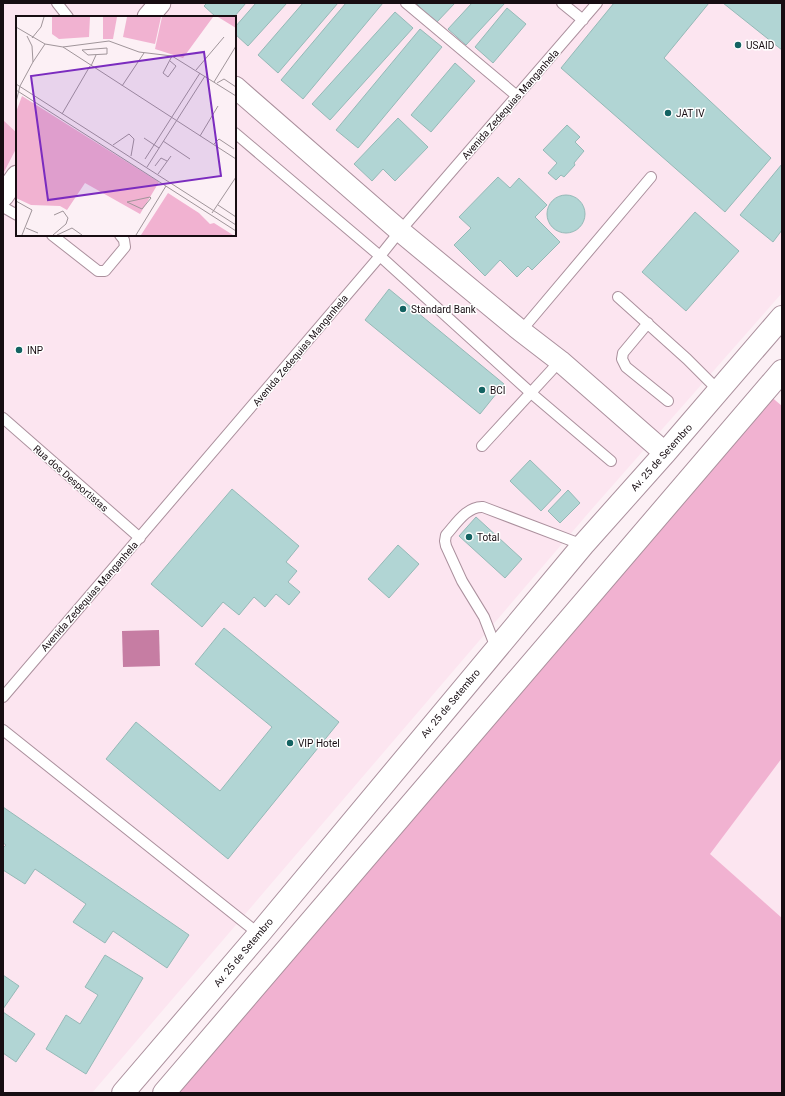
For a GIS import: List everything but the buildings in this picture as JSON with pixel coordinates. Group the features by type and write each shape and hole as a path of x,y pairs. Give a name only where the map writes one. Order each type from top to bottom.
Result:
{"main road":[{"name":"Av. 25 de Setembro","path":"123,1093 259,934 583,545 665,453 782,317"},
{"path":"164,1093 782,371"}],"street":[{"path":"236,88 400,231 520,331 560,361 665,453"},
{"path":"3,196 16,177"}],"lane":[{"path":"56,3 67,16"},
{"path":"406,3 517,96"},
{"path":"562,3 582,20"},
{"name":"Avenida Zedequias Manganhela","path":"3,697 400,231 597,3"},
{"path":"236,134 380,256 531,393 611,460"},
{"path":"520,331 651,177"},
{"path":"3,207 16,214"},
{"path":"53,236 98,271 105,270 125,247 124,240 121,236"},
{"path":"618,297 687,358 718,391"},
{"path":"648,324 623,353 623,364 668,401"},
{"path":"482,446 560,361"},
{"name":"Rua dos Desportistas","path":"3,418 140,538"},
{"path":"496,648 484,617 462,581 446,546 444,541 446,535 471,508 483,507 583,545"},
{"path":"3,730 259,934"}],"shaded area":[{"path":"3,3 782,3 782,293 591,510 92,1093 3,1093 3,174 16,149 16,236 236,236 236,16 16,16 16,132 3,120"},
{"path":"3,120 16,132 16,149 3,174"},
{"path":"769,395 782,406 782,758 710,854 782,918 782,1093 178,1093"},
{"path":"159,630 160,666 123,667 122,631"},
{"path":"782,758 782,918 709,854"}],"place":[{"name":"USAID","path":"738,45"},
{"name":"JAT IV","path":"668,113"},
{"name":"Standard Bank","path":"403,309"},
{"name":"INP","path":"19,350"},
{"name":"BCI","path":"482,390"},
{"name":"Total","path":"469,537"},
{"name":"VIP Hotel","path":"290,743"}]}
